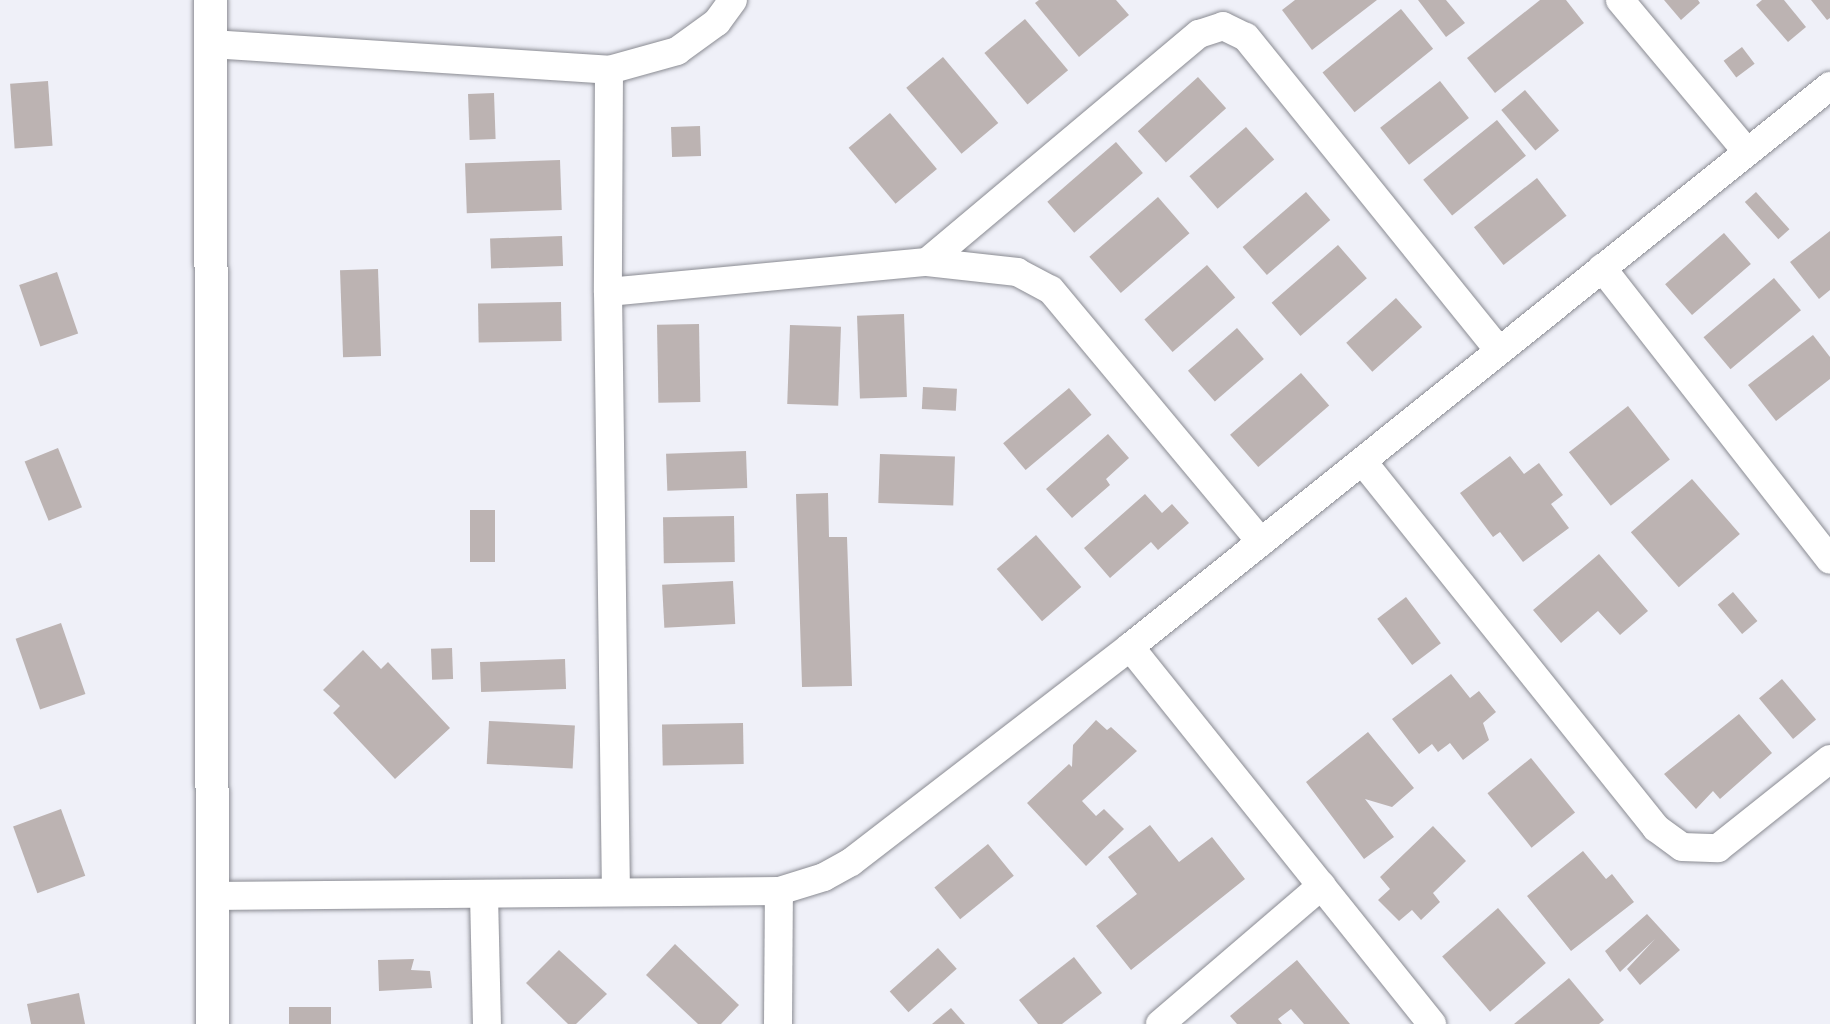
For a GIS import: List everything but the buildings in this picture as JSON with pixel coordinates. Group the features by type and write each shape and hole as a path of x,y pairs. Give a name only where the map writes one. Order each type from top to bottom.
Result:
{"street":[{"path":"210,0 212,1024"},
{"path":"211,44 609,70 677,51 717,22 733,0"},
{"path":"1620,0 1747,152"},
{"path":"927,262 1199,34 1223,26 1246,37 1499,351"},
{"path":"609,70 608,292 616,892"},
{"path":"210,896 779,891 824,877 851,862 1130,647 1829,88"},
{"path":"608,292 927,262 1017,272 1051,290 1261,542"},
{"path":"1602,268 1830,560"},
{"path":"1363,462 1656,828 1682,847 1718,848 1830,759"},
{"path":"1130,647 1432,1024"},
{"path":"1160,1024 1322,885"},
{"path":"778,1024 779,891"},
{"path":"484,894 487,1024"}]}
